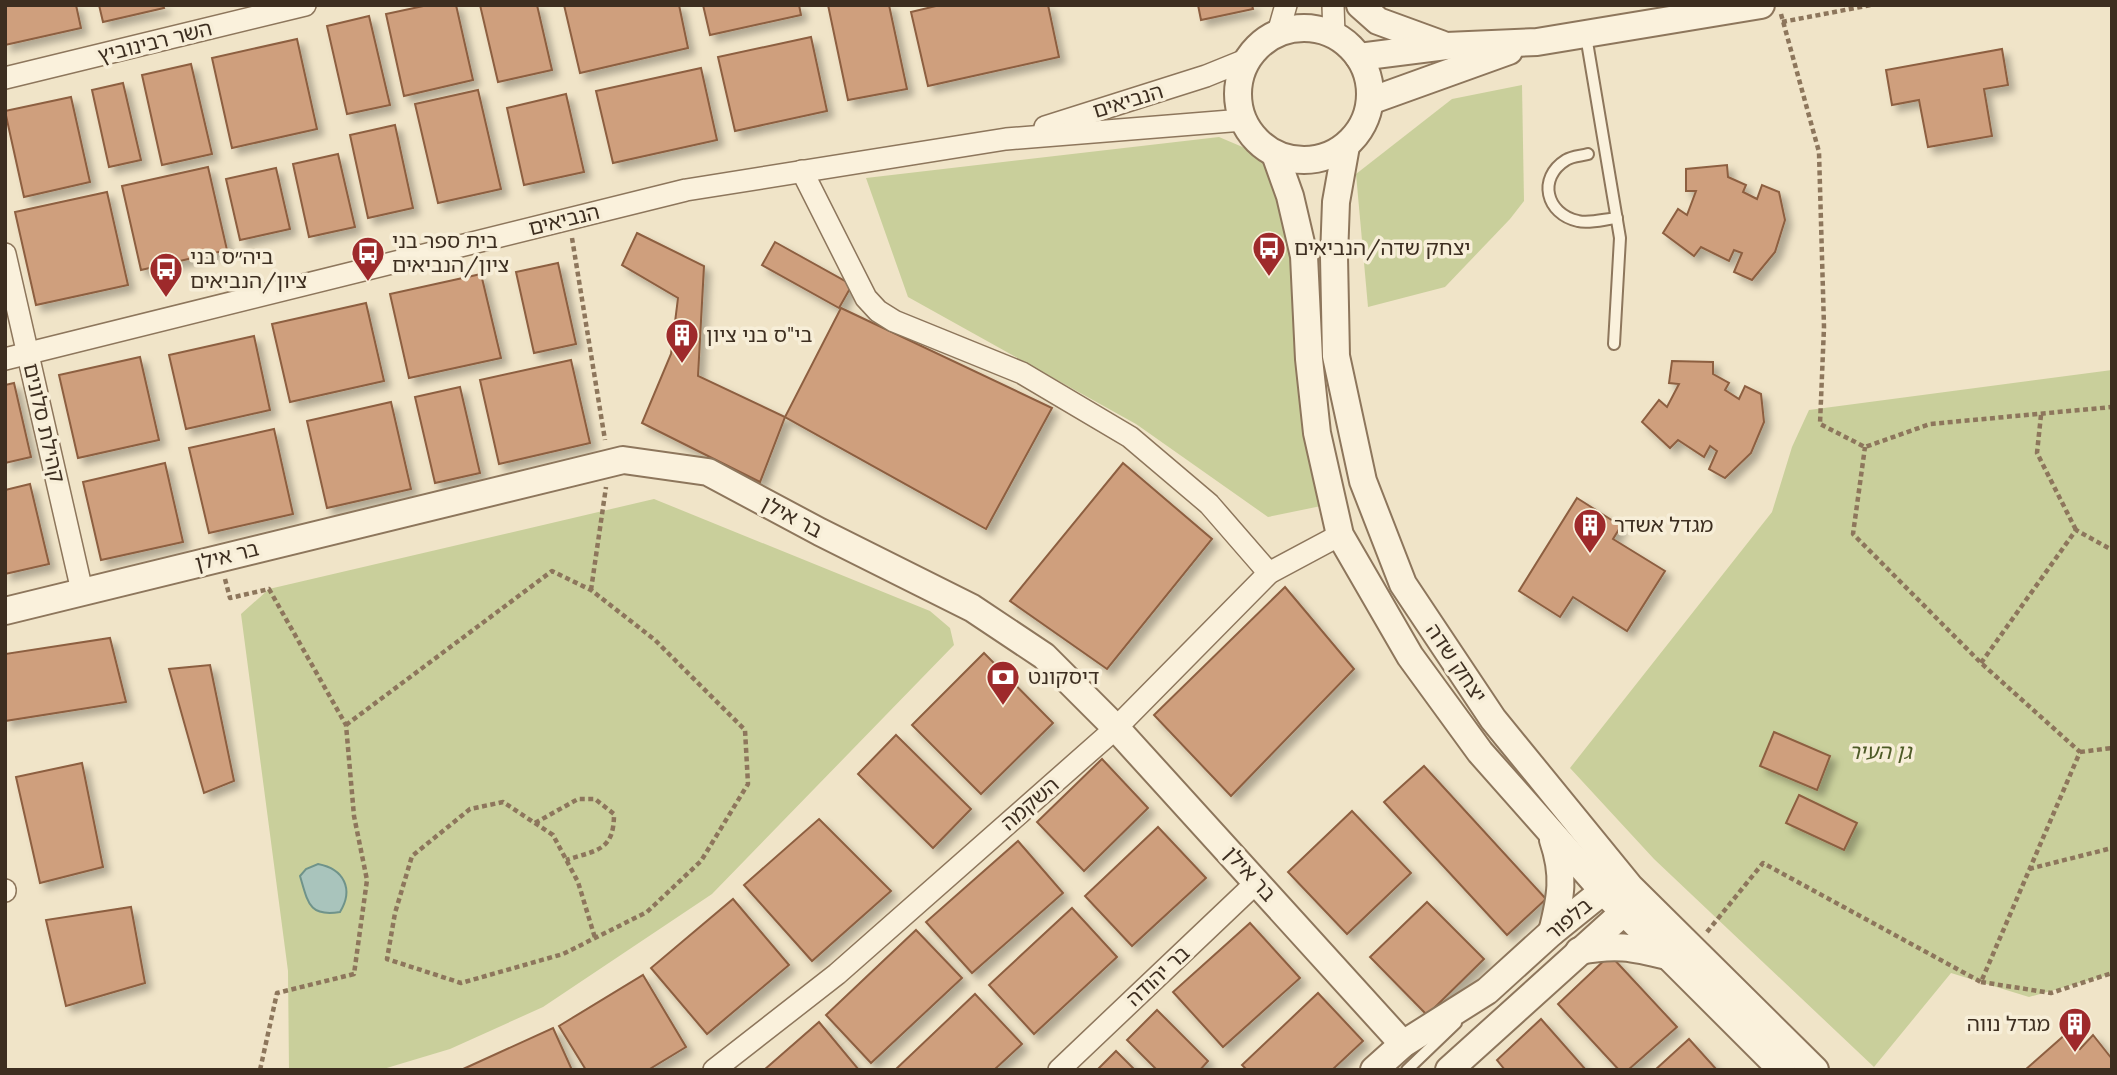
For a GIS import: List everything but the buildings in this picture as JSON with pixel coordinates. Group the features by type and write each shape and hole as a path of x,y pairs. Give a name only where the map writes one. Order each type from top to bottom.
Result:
{"street":[{"name":"השר רבינוביץ","path":"5,78 305,5"},
{"path":"1278,33 1286,5"},
{"path":"1333,5 1334,35"},
{"path":"1360,5 1378,21 1446,46"},
{"path":"1359,57 1446,46 1537,42 1761,5"},
{"path":"1297,28 1316,29 1334,35 1359,57 1368,78 1370,100 1367,118 1346,146 1332,155 1313,160 1294,160 1275,154 1262,146 1243,120 1238,99 1239,78 1248,59 1261,43 1278,33 1297,28"},
{"path":"1370,100 1537,42"},
{"name":"הנביאים","path":"1006,139 1206,76 1248,59"},
{"name":"הנביאים","path":"5,359 686,190 1006,139 1243,120"},
{"name":"יצחק שדה","path":"1346,146 1336,202 1336,356 1363,481 1403,584 1493,719 1627,899 1681,953 1815,1070"},
{"name":"יצחק שדה","path":"1275,154 1290,196 1304,256 1309,359 1317,433 1340,535 1410,656 1480,752 1603,891"},
{"path":"803,171 866,298 878,311 894,321 1023,373 1130,437 1209,504 1269,573"},
{"name":"קהילת סלונים","path":"5,254 82,591"},
{"name":"בר אילן","path":"5,611 623,460 708,472 972,608 1044,656 1116,727 1258,881 1405,1057"},
{"name":"השקמה","path":"715,1070 837,974 1116,727 1269,573 1340,535"},
{"path":"1551,835 1559,858 1562,884 1552,932"},
{"name":"בר יהודה","path":"1059,1070 1258,881"},
{"name":"בלפור","path":"1374,1070 1405,1057 1487,991 1552,932 1603,891 1627,899 1579,951 1449,1070"},
{"path":"1579,951 1624,946 1681,953"},
{"name":"יצחק שדה","path":"1681,953 1782,1070"}],"lane":[{"path":"1586,33 1620,238 1614,344"},
{"path":"1588,155 1568,158 1553,172 1547,185 1552,205 1566,216 1580,222 1617,218"}],"path":[{"path":"1779,5 1819,152 1824,327 1820,424 1865,447 1930,424 2112,407"},
{"path":"569,219 609,464 591,590"},
{"path":"2041,415 2037,453 2077,530 2112,550"},
{"path":"1865,447 1853,534 1981,663 2080,752 2112,748"},
{"path":"1981,663 2077,530"},
{"path":"220,558 230,598 269,589 346,725 354,817 367,880 354,974 277,993 260,1070"},
{"path":"346,725 552,571 591,590 655,640 745,730 748,784 701,861 647,912 564,954 461,983 387,959 395,914 412,856 470,809 503,802 553,835 578,882 595,938"},
{"path":"1981,982 2080,752"},
{"path":"535,823 578,799 595,799 614,814 614,831 604,847 566,860"},
{"path":"2029,869 2112,848"},
{"path":"1681,953 1763,863 1981,982 2051,993 2112,973"}],"green space":[{"path":"1522,85 1524,201 1445,287 1368,307 1356,174 1452,99"},
{"path":"1219,137 1252,151 1268,168 1289,218 1321,506 1268,517 1136,424 908,297 866,178"},
{"name":"גן העיר","path":"2112,370 2112,974 2029,997 1951,973 1874,1067 1654,859 1570,768 1772,512 1792,447 1809,410"},
{"path":"654,499 930,611 950,628 954,645 712,894 543,1007 450,1049 380,1070 289,1070 288,971 241,614 269,589"}],"water":[{"path":"318,864 334,870 344,881 346,895 340,912 316,910 308,901 300,876 306,869"}],"place":[{"name":"יצחק שדה/הנביאים","path":"1269,278"},
{"name":"בית ספר בני ציון/הנביאים","path":"368,283"},
{"name":"ביה״ס בני ציון/הנביאים","path":"166,299"},
{"name":"בי\"ס בני ציון","path":"682,365"},
{"name":"מגדל אשדר","path":"1590,555"},
{"name":"דיסקונט","path":"1003,707"},
{"name":"מגדל נווה","path":"2075,1054"}]}
